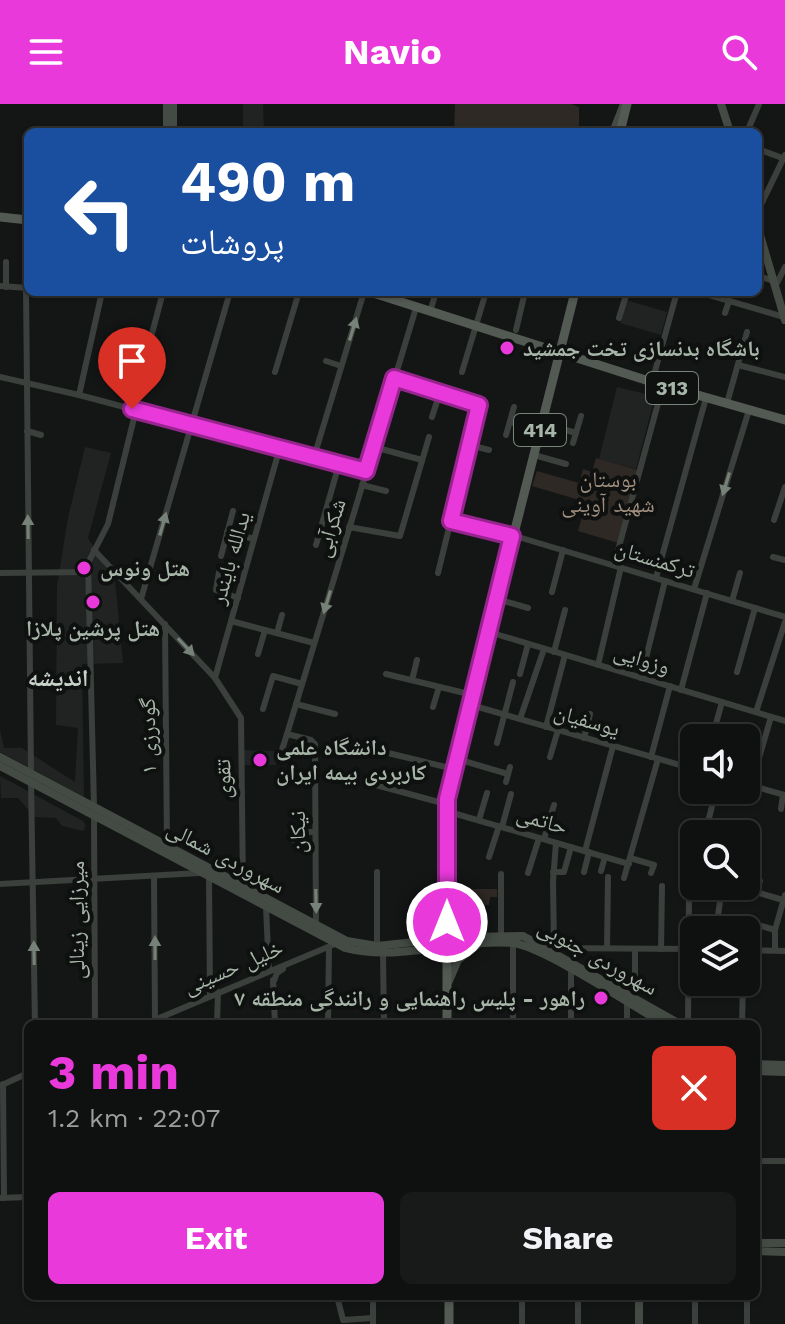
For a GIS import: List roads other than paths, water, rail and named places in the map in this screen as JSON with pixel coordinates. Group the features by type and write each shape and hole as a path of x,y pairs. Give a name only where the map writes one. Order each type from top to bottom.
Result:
{"main road":[{"path":"170,104 170,128"},
{"path":"615,128 626,104"},
{"path":"621,128 626,104"},
{"path":"721,104 729,128"},
{"path":"0,217 24,220"},
{"path":"762,242 785,318"},
{"name":"313","path":"393,296 430,313 785,420"},
{"name":"414","path":"447,1020 446,807 574,296"},
{"name":"سهروردی شمالی","path":"0,757 266,907 330,947 356,951 445,941"},
{"name":"سهروردی شمالی","path":"0,766 31,777"},
{"name":"سهروردی شمالی","path":"94,811 347,941 380,949"},
{"name":"سهروردی جنوبی","path":"445,941 501,934 523,936 550,948 573,967"},
{"name":"سهروردی جنوبی","path":"445,941 513,943 530,948 573,967 672,1020"},
{"path":"447,986 456,962 480,943"},
{"name":"سهروردی جنوبی","path":"631,1000 658,1020"},
{"path":"760,1064 785,1065"},
{"path":"760,1071 785,1072"},
{"path":"760,1243 785,1243"},
{"path":"760,1251 785,1252"},
{"path":"449,1300 449,1324"},
{"path":"639,1300 639,1324"}],"street":[{"path":"749,128 759,104"},
{"path":"762,150 784,157 762,203"},
{"path":"6,262 3,287 24,288"},
{"path":"762,278 774,284 785,267"},
{"path":"27,296 35,1020"},
{"path":"79,395 101,296"},
{"name":"میرزایی زینالی","path":"95,1020 88,563 108,524 162,296"},
{"path":"141,599 229,296"},
{"path":"275,372 298,296"},
{"path":"314,457 363,296"},
{"path":"430,313 435,296"},
{"path":"462,372 485,296"},
{"path":"516,330 524,296"},
{"path":"619,318 626,296"},
{"path":"652,382 676,296"},
{"path":"720,296 785,318"},
{"path":"725,313 729,301"},
{"path":"742,316 746,306"},
{"name":"شکرآبی","path":"281,753 416,308"},
{"path":"727,403 747,332"},
{"path":"326,361 341,366"},
{"path":"738,365 785,377"},
{"path":"0,377 366,471"},
{"path":"394,378 479,405 438,573"},
{"path":"598,665 617,566 663,385"},
{"path":"432,417 440,392"},
{"path":"656,578 706,398"},
{"path":"506,435 514,407"},
{"path":"694,589 749,410"},
{"path":"573,443 581,416"},
{"path":"510,422 576,433"},
{"path":"27,431 41,435"},
{"path":"349,527 400,536 429,437"},
{"path":"470,445 489,450"},
{"name":"یدالله بایندر","path":"215,678 280,447"},
{"path":"374,447 422,460"},
{"path":"534,455 566,464"},
{"path":"316,545 339,464"},
{"path":"362,485 386,491"},
{"path":"774,520 785,487"},
{"path":"221,556 233,511"},
{"name":"ترکمنستان","path":"451,521 563,550 785,619"},
{"path":"227,532 254,539"},
{"name":"تقوی","path":"94,550 215,678 241,718 243,887"},
{"path":"552,592 563,550"},
{"path":"773,557 785,560"},
{"path":"0,573 88,572"},
{"path":"213,601 219,572"},
{"path":"732,601 740,573"},
{"path":"641,678 665,581"},
{"path":"216,590 238,598"},
{"path":"681,690 707,593"},
{"path":"497,599 528,608"},
{"path":"737,672 755,608"},
{"path":"554,652 565,610"},
{"path":"277,633 282,615"},
{"path":"756,712 785,619"},
{"path":"231,621 314,643"},
{"name":"گودرزی ۱","path":"165,624 167,847"},
{"path":"258,654 265,630"},
{"path":"520,642 523,631"},
{"name":"وزوایی","path":"489,632 785,721"},
{"path":"520,674 528,644"},
{"path":"520,719 544,649"},
{"path":"546,727 565,655"},
{"path":"412,680 417,660"},
{"name":"یوسفیان","path":"386,674 439,687 503,715 680,765"},
{"path":"263,709 273,676 302,684"},
{"path":"497,743 513,682"},
{"path":"624,878 670,686"},
{"path":"433,707 439,687"},
{"path":"716,724 722,702"},
{"path":"296,704 335,714"},
{"path":"584,738 590,714"},
{"path":"760,750 771,717"},
{"path":"550,757 558,730"},
{"name":"نیکان","path":"287,734 311,740 315,747 316,926"},
{"path":"584,872 613,746"},
{"path":"388,753 508,774"},
{"name":"حاتمی","path":"365,782 587,852 654,865 651,873"},
{"path":"760,788 784,795 781,809"},
{"path":"479,820 487,793"},
{"path":"489,857 511,794"},
{"path":"528,873 554,805"},
{"path":"293,840 294,832 315,832"},
{"path":"556,843 550,948 680,949"},
{"path":"553,872 564,872 571,847"},
{"path":"601,871 605,857"},
{"path":"377,872 384,1020"},
{"path":"501,874 501,934"},
{"path":"0,884 206,875 217,1020"},
{"path":"154,876 158,1020"},
{"path":"607,948 608,877"},
{"path":"661,949 662,886"},
{"path":"760,893 784,901 775,930 775,950"},
{"path":"266,907 266,973 274,981"},
{"path":"760,926 775,930"},
{"path":"513,943 513,1020"},
{"path":"275,1020 274,981 280,970 330,947 328,1020"},
{"name":"خلیل حسینی","path":"160,1020 214,994 330,947"},
{"path":"628,1020 635,949"},
{"path":"760,950 785,951"},
{"path":"571,1020 573,967"},
{"path":"688,1020 689,996"},
{"path":"742,1020 743,996"},
{"path":"24,1075 2,1085 2,1198 24,1197"},
{"path":"760,1161 785,1161"},
{"path":"338,1300 343,1320 373,1321 373,1300"},
{"path":"522,1300 522,1324"},
{"path":"578,1300 578,1324"},
{"path":"695,1300 695,1324"},
{"path":"747,1300 747,1324"}],"place":[{"name":"باشگاه بدنسازى تخت جمشيد","path":"507,348"},
{"name":"هتل ونوس","path":"84,568"},
{"name":"هتل پرشین پلازا","path":"93,602"},
{"name":"دانشگاه علمی کاربردی بیمه ایران","path":"260,760"},
{"name":"راهور - پلیس راهنمایی و رانندگی منطقه ۷","path":"601,998"}],"district":[{"name":"اندیشه","path":"58,678"}],"park label":[{"name":"بوستان شهید آوینی","path":"608,492"}]}
